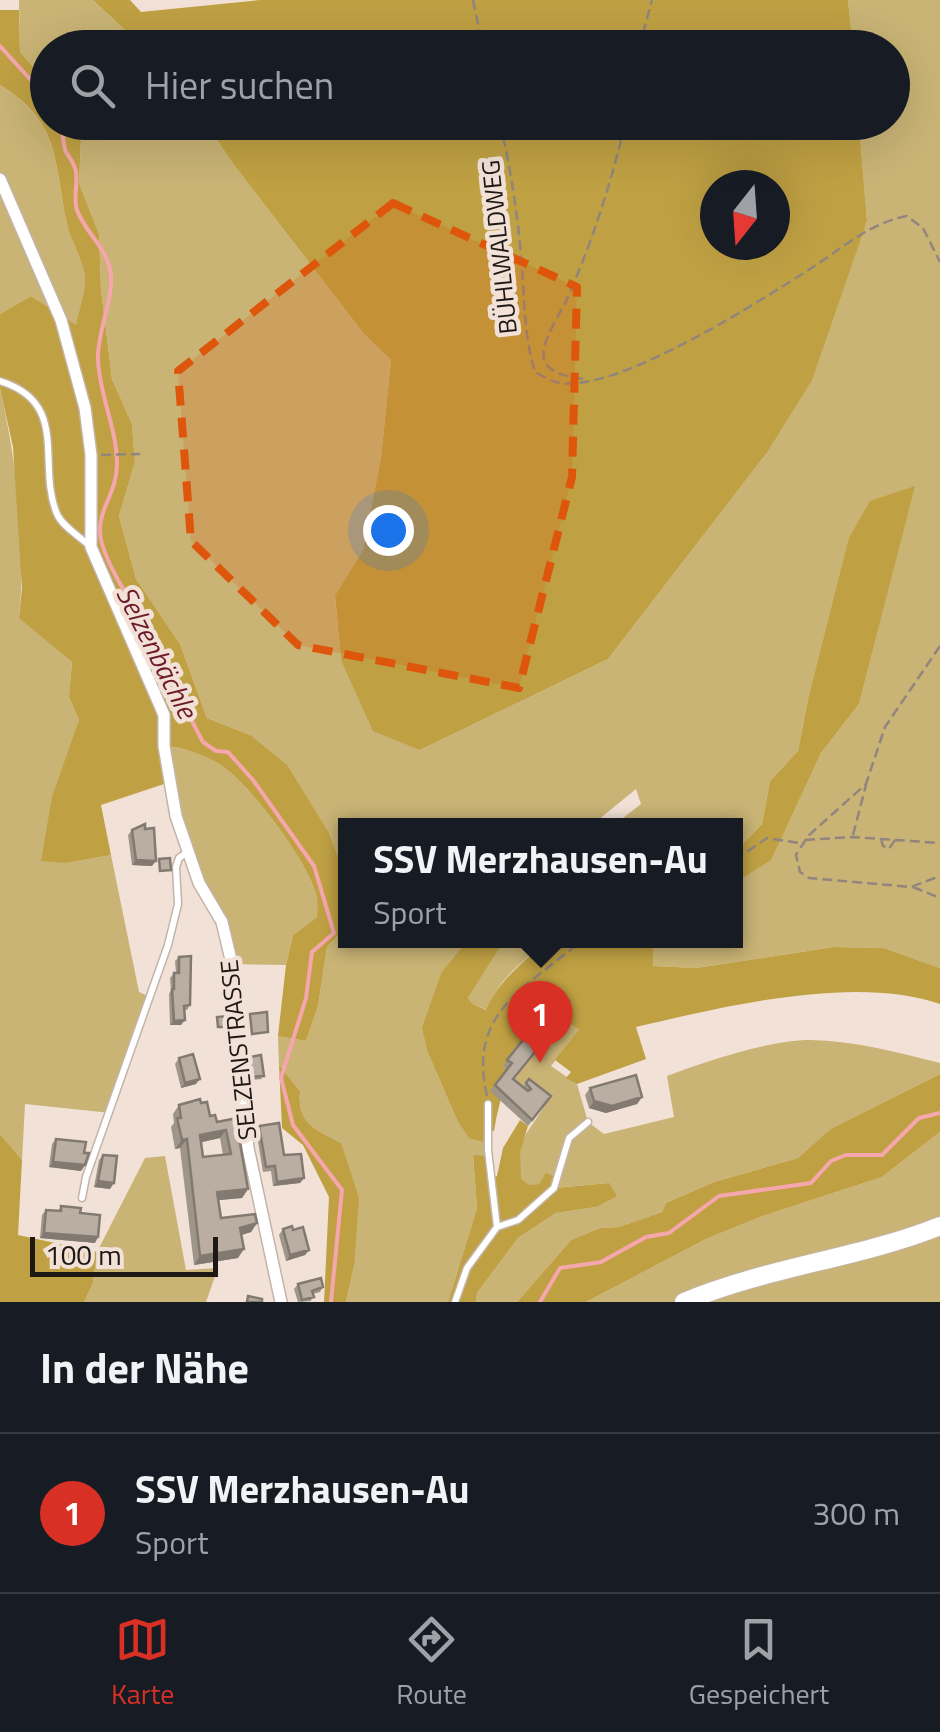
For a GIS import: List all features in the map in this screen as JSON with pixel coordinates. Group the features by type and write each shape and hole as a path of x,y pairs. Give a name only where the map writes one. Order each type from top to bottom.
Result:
{"main road":[{"path":"684,1302 771,1271 912,1237 940,1226"}],"street":[{"name":"SELZENSTRASSE","path":"0,179 61,320 84,408 92,455 91,547 164,714 164,746 186,853 222,922 232,964 248,1148 281,1302"}],"lane":[{"path":"0,381 13,385 39,405 50,440 51,494 58,518 91,547"},
{"path":"82,1198 168,944 178,904 176,867 186,853"},
{"path":"488,1104 488,1150 497,1227"},
{"path":"455,1302 467,1268 497,1227 518,1220 554,1188 569,1138 588,1122"}],"path":[{"path":"473,0 479,30"},
{"path":"644,30 652,0"},
{"name":"BÜHLWALDWEG","path":"504,140 519,239 525,338 535,372 558,384 600,379 670,353 894,218 907,216 923,228 940,262"},
{"path":"586,380 554,373 544,362 544,349 575,280 621,140"},
{"path":"104,455 140,454"},
{"path":"852,837 885,727 940,646"},
{"path":"866,784 802,841 796,855 800,872 808,878 912,887 940,898"},
{"path":"743,854 767,838 940,842"},
{"path":"882,838 883,846 889,849 895,838"},
{"path":"912,887 940,876"},
{"path":"488,1104 482,1061 484,1038 504,1004 572,948"}],"highlighted area":[{"path":"393,203 577,287 572,477 519,688 298,645 191,541 178,371"}],"shaded area":[{"path":"19,0 93,0 125,30 30,30 30,63 20,52"},
{"path":"93,0 130,0 141,12 260,0 848,0 851,30 125,30"},
{"path":"848,0 940,0 940,968 884,948 834,947 696,968 653,966 654,948 743,948 743,878 771,859 821,753 859,704 914,487 820,662 798,751 770,781 762,824 743,844 743,818 623,818 641,804 636,789 601,818 338,818 338,857 329,833 250,735 207,718 180,644 136,579 119,516 135,462 132,426 112,379 99,234 79,183 81,140 217,140 364,334 391,360 381,457 363,550 335,597 341,660 420,750 608,659 766,454 867,222 860,140 910,140 910,30 851,30"},
{"path":"0,10 19,10 20,52 30,63 30,109 0,85"},
{"path":"0,85 30,109 30,140 51,143 68,227 85,279 77,326 31,296 0,314"},
{"path":"50,140 81,140 79,183 99,234 112,379 132,425 135,462 119,516 136,579 180,644 207,718 250,735 287,765 329,833 338,857 338,935 327,947 318,1006 306,1041 278,1036 293,935 317,917 316,894 302,863 277,826 224,767 196,753 165,746 170,782 101,805 111,855 66,863 41,861 52,797 79,720 69,697 72,662 19,618 22,588 13,447 0,388 0,314 31,296 76,325 85,279 68,226"},
{"path":"217,140 860,140 867,221 812,380 766,454 608,659 420,750 373,731 341,660 335,596 363,550 381,457 391,360 364,334"},
{"path":"0,388 19,502 19,617 72,662 69,697 79,720 72,743 66,863 111,855 139,992 150,997 111,1113 25,1104 22,1160 0,1134"},
{"path":"915,486 859,704 821,753 771,860 743,878 743,844 762,824 770,781 798,751 849,538 870,501"},
{"path":"164,746 210,758 235,776 263,807 302,863 316,894 317,917 293,935 286,965 232,964 221,922 186,853"},
{"path":"338,935 338,948 461,948 442,971 428,1053 457,1120 488,1143 489,1156 473,1156 477,1208 448,1302 346,1302 354,1266 341,1143 305,1118 300,1091 279,1065 278,1036 306,1041 318,1006 327,947"},
{"path":"834,947 884,948 940,968 940,1004 868,992 829,993 708,1011 636,1027 646,1059 577,1084 566,1078 571,1072 555,1060 579,1030 564,1018 540,1047 503,1066 506,1078 488,1143 469,1138 457,1120 428,1053 422,1028 442,971 461,948 501,948 468,998 486,1010 505,981 539,948 654,948 653,966 696,968"},
{"path":"538,948 504,980 487,1010 468,998 498,949"},
{"path":"564,1017 580,1030 551,1066 577,1084 588,1122 604,1134 674,1117 667,1076 776,1044 810,1040 876,1048 940,1063 940,1074 832,1129 798,1158 714,1182 666,1203 662,1212 571,1240 517,1302 476,1302 477,1293 518,1238 556,1213 596,1207 609,1183 554,1188 546,1174 539,1184 529,1186 520,1179 521,1145 546,1103 509,1086"},
{"path":"279,1065 300,1091 305,1118 341,1143 359,1198 354,1266 346,1302 324,1302 329,1197 303,1145 282,1128"},
{"path":"940,1074 940,1132 882,1177 706,1239 586,1302 517,1302 571,1240 662,1212 666,1203 714,1182 798,1158 831,1129"},
{"path":"520,1120 528,1126 520,1152 521,1179 529,1185 539,1184 546,1173 558,1178 555,1188 609,1183 617,1196 596,1207 556,1213 518,1238 477,1293 476,1302 448,1302 477,1208 473,1155 489,1156 492,1178 497,1176 503,1148"},
{"path":"940,1132 940,1302 586,1302 706,1239 882,1177"},
{"path":"0,1134 22,1160 18,1235 97,1252 93,1283 84,1302 0,1302"},
{"path":"165,1156 186,1270 218,1268 206,1302 84,1302 93,1283 97,1252 145,1158"}],"building":[{"path":"145,824 145,829 154,828 156,861 136,860 132,830"},
{"path":"170,858 171,870 160,871 159,859"},
{"path":"191,956 190,1005 184,1006 185,1020 174,1021 174,973 179,973 179,957"},
{"path":"267,1012 268,1032 252,1034 250,1014"},
{"path":"227,1016 228,1027 218,1027 217,1017"},
{"path":"531,1030 544,1041 513,1079 528,1091 529,1079 551,1096 532,1120 495,1085 512,1063 507,1060"},
{"path":"193,1054 200,1079 185,1083 179,1058"},
{"path":"261,1055 264,1076 252,1077 250,1057"},
{"path":"636,1075 642,1097 612,1106 594,1101 590,1088"},
{"path":"200,1099 201,1103 207,1102 210,1116 215,1115 217,1122 242,1117 240,1143 248,1189 217,1192 221,1218 255,1214 257,1223 240,1228 244,1249 200,1256 187,1139 182,1140 177,1118 181,1118 179,1105","holes":["226,1130 231,1154 203,1157 200,1135"]},
{"path":"279,1123 284,1155 301,1154 304,1178 277,1182 275,1166 266,1167 259,1126"},
{"path":"56,1139 86,1142 84,1153 89,1153 85,1165 53,1162"},
{"path":"103,1155 117,1156 114,1183 98,1181"},
{"path":"61,1206 100,1215 98,1237 44,1233 46,1210 61,1211"},
{"path":"292,1226 293,1230 303,1227 309,1250 290,1255 283,1229"},
{"path":"321,1278 323,1287 312,1291 314,1297 302,1300 298,1284"},
{"path":"248,1296 262,1299 262,1302 247,1302"}],"waterway":[{"name":"Selzenbächle","path":"0,46 30,79"},
{"name":"Selzenbächle","path":"64,140 76,172 77,210 104,253 111,279 98,359 117,464 101,523 102,544 203,742 216,751 228,752 253,780 314,866 334,933 312,952 306,998 281,1078 293,1125 342,1190 331,1302"},
{"path":"540,1302 560,1268 601,1262 646,1237 669,1233 719,1196 811,1183 831,1161 846,1155 882,1155 919,1118 940,1113"}],"place":[{"name":"SSV Merzhausen-Au","path":"540,1063"}]}
